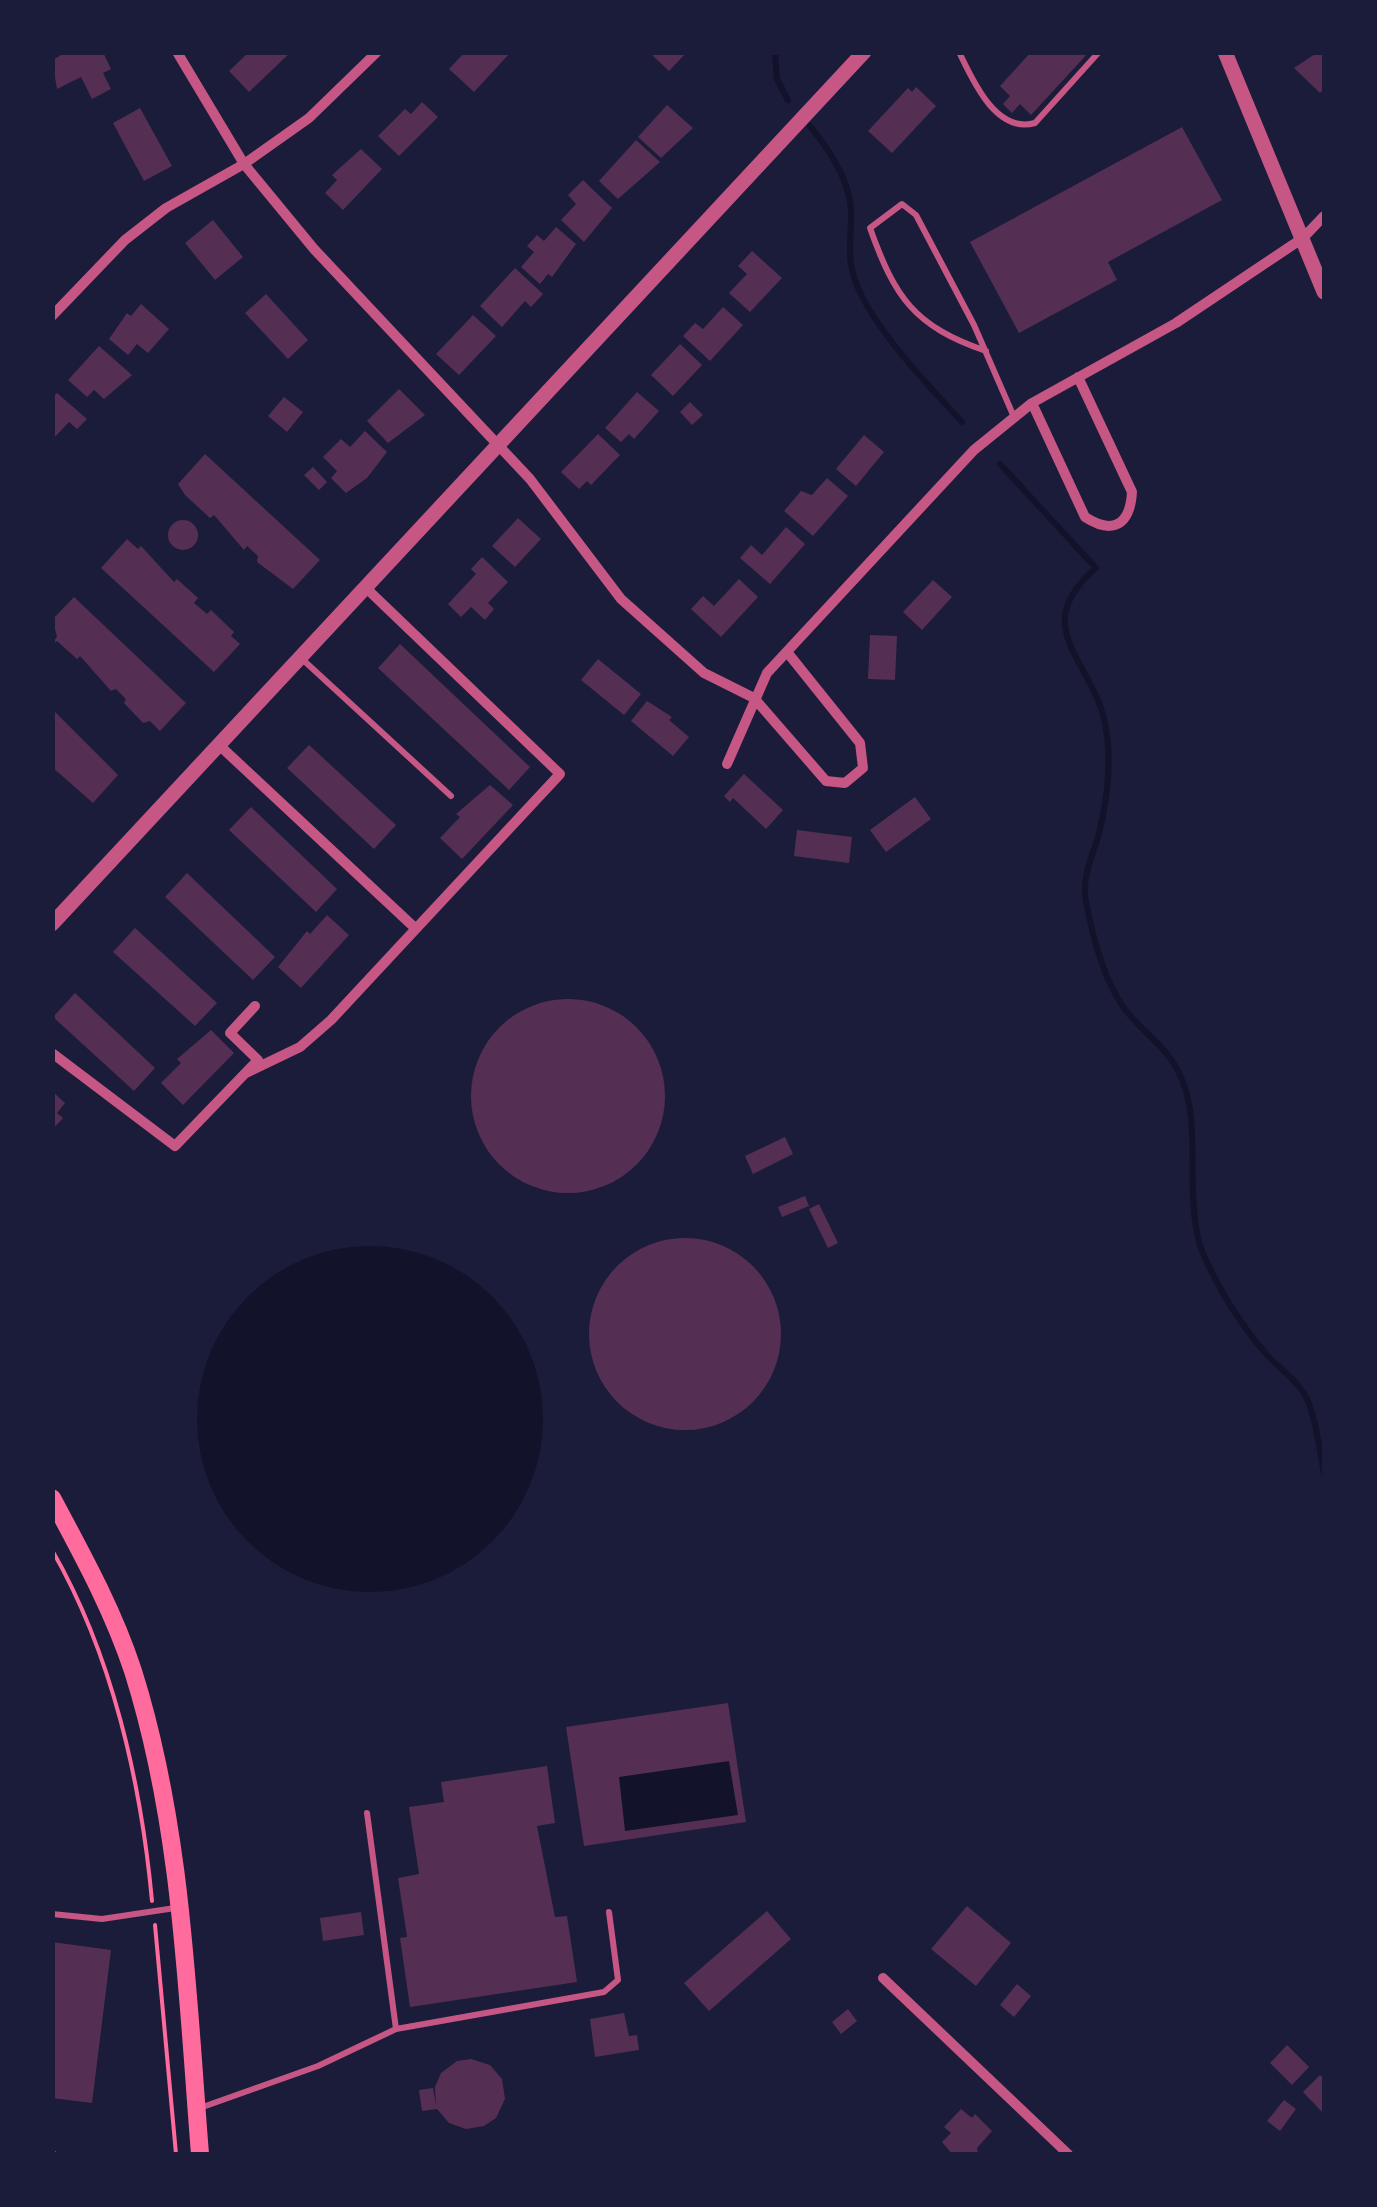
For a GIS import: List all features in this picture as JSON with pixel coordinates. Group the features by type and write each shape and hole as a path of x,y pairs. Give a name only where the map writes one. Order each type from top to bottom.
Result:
{"main road":[{"path":"52,1498 98,1584 132,1668 156,1755 178,1908 200,2154"}],"street":[{"path":"176,52 244,164 314,249 499,444 621,599 704,673 754,698 826,781 845,783 863,768 860,744 787,652"},
{"path":"52,316 138,230 166,208 244,164 309,118 377,52"},
{"path":"52,924 864,52"},
{"path":"1225,52 1324,292"},
{"path":"727,764 767,673 974,450 1032,403 1176,323 1303,238 1324,216"},
{"path":"1032,403 1085,517 1100,527 1118,524 1131,511 1132,492 1078,377"},
{"path":"246,1073 300,1047 331,1020 560,774 366,587"},
{"path":"219,745 414,928"},
{"path":"52,1053 175,1146 258,1060 230,1033 255,1006"},
{"path":"884,1978 1060,2152"}],"lane":[{"path":"958,52 974,83 1000,116 1027,125 1036,123 1099,52"},
{"path":"986,352 924,324 890,283 870,228 902,204 916,215 986,352 1014,417"},
{"path":"300,657 451,796"},
{"path":"367,1813 396,2028"},
{"path":"52,1914 102,1919 178,1908"},
{"path":"196,2109 318,2066 396,2028 604,1992 618,1980 609,1912"}],"path":[{"path":"52,1550 68,1578 114,1693 148,1863 176,2154"}],"shaded area":[{"path":"370,1246 404,1250 436,1260 466,1275 492,1297 514,1323 529,1353 539,1385 543,1419 539,1453 529,1485 514,1515 492,1541 466,1563 436,1578 404,1588 370,1592 336,1588 304,1578 274,1563 248,1541 226,1515 211,1485 201,1453 197,1419 201,1385 211,1353 226,1323 248,1297 274,1275 304,1260 336,1250"},
{"path":"729,1761 738,1815 625,1831 619,1777"}],"building":[{"path":"67,52 103,52 111,69 103,73 111,89 92,99 81,77 57,89 52,60"},
{"path":"249,52 291,52 249,92 229,71"},
{"path":"465,52 511,52 474,92 449,69"},
{"path":"649,52 687,52 669,71"},
{"path":"1031,52 1089,52 1031,115 1020,104 1012,113 1003,104 1010,96 1000,86"},
{"path":"1324,52 1324,88 1320,93 1294,68"},
{"path":"916,87 936,106 892,153 868,131 908,88 912,92"},
{"path":"422,102 438,117 399,156 378,136 405,109 411,114"},
{"path":"667,105 693,128 661,158 638,137"},
{"path":"140,108 172,166 144,181 113,123"},
{"path":"1182,127 1222,200 1108,262 1117,280 1019,333 970,242"},
{"path":"636,140 660,162 618,199 599,181"},
{"path":"361,149 382,169 343,210 325,193 337,180 332,175"},
{"path":"583,180 612,208 584,242 561,220 576,204 568,195"},
{"path":"213,220 243,257 215,280 185,243"},
{"path":"556,227 576,244 552,277 548,274 540,284 521,267 534,252 527,246 537,235 544,241"},
{"path":"752,251 782,278 750,312 729,293 747,274 738,266"},
{"path":"515,268 543,294 531,307 525,301 502,327 480,306"},
{"path":"266,294 308,340 288,359 245,313"},
{"path":"141,304 169,329 148,353 137,344 128,355 109,339 127,313 131,316"},
{"path":"723,307 743,325 710,361 683,336 695,323 703,329"},
{"path":"473,315 496,336 459,375 436,354"},
{"path":"680,344 702,365 673,396 651,375"},
{"path":"99,346 132,375 104,399 94,390 87,397 68,380"},
{"path":"399,389 425,415 388,443 367,421"},
{"path":"637,392 659,411 634,439 629,434 621,442 605,428"},
{"path":"57,393 87,419 77,429 69,422 52,440 52,398"},
{"path":"284,397 303,412 287,432 268,416"},
{"path":"690,402 703,415 692,425 680,412"},
{"path":"365,431 387,452 367,478 346,493 331,478 337,471 323,457 341,439 350,447"},
{"path":"598,434 620,455 591,485 587,481 579,489 561,472"},
{"path":"864,435 884,452 856,486 836,469"},
{"path":"205,454 320,560 293,589 257,562 258,556 247,546 244,550 214,515 210,518 185,495 178,484"},
{"path":"313,467 327,482 319,490 304,475"},
{"path":"827,478 848,496 813,536 784,511 801,491 812,495"},
{"path":"518,518 541,539 515,567 492,546"},
{"path":"183,520 194,524 198,535 194,546 183,550 172,546 168,535 172,524"},
{"path":"786,527 805,544 770,584 740,558 751,545 762,555"},
{"path":"127,539 138,549 141,546 174,582 177,579 198,598 194,603 207,614 211,610 234,632 231,636 240,644 214,672 101,568"},
{"path":"482,557 508,582 488,603 494,609 485,620 471,607 461,617 448,604 476,574 471,569"},
{"path":"739,579 758,597 721,637 691,609 703,596 714,606"},
{"path":"933,580 952,597 922,630 903,612"},
{"path":"74,597 186,703 160,731 150,721 143,723 124,703 126,699 116,689 111,691 80,656 77,659 57,641 52,645 57,636 52,620"},
{"path":"870,635 897,636 895,680 868,679"},
{"path":"400,644 530,767 509,790 378,668"},
{"path":"598,659 641,694 624,715 581,680"},
{"path":"647,701 672,717 669,720 689,737 673,756 631,721"},
{"path":"52,709 118,775 93,803 52,767"},
{"path":"309,745 396,825 374,849 287,768"},
{"path":"744,774 783,810 766,829 733,798 730,802 724,796"},
{"path":"490,785 513,805 462,859 440,838 460,817 456,814"},
{"path":"915,797 931,819 886,852 870,830"},
{"path":"251,807 337,889 316,912 229,830"},
{"path":"797,830 852,837 849,863 794,856"},
{"path":"187,873 275,957 253,980 165,897"},
{"path":"327,915 349,935 301,988 278,967 307,931 310,934"},
{"path":"135,928 217,1003 195,1026 113,952"},
{"path":"75,993 155,1068 134,1091 53,1017"},
{"path":"568,999 605,1006 637,1027 658,1059 665,1096 658,1133 637,1165 605,1186 568,1193 531,1186 499,1165 478,1133 471,1096 478,1059 499,1027 531,1006"},
{"path":"211,1030 234,1053 183,1105 161,1083 181,1063 177,1059"},
{"path":"52,1091 65,1103 57,1113 63,1118 52,1130"},
{"path":"785,1137 793,1154 753,1174 745,1156"},
{"path":"805,1196 809,1206 782,1217 778,1207"},
{"path":"819,1204 838,1243 828,1248 809,1209"},
{"path":"685,1238 722,1245 753,1266 774,1297 781,1334 774,1371 753,1402 722,1423 685,1430 648,1423 617,1402 596,1371 589,1334 596,1297 617,1266 648,1245"},
{"path":"728,1703 746,1822 584,1846 566,1727","holes":["729,1761 738,1815 625,1831 619,1777"]},
{"path":"547,1766 555,1823 537,1826 555,1917 567,1916 577,1982 410,2007 400,1938 407,1937 398,1878 419,1874 409,1807 444,1802 441,1782"},
{"path":"967,1906 1011,1943 976,1986 931,1949"},
{"path":"767,1911 791,1939 709,2011 684,1983"},
{"path":"361,1912 364,1935 323,1941 320,1918"},
{"path":"52,1942 111,1950 92,2103 52,2098"},
{"path":"1017,1984 1031,1996 1014,2017 1000,2005"},
{"path":"848,2009 857,2021 841,2034 832,2022"},
{"path":"624,2013 629,2036 637,2035 639,2050 595,2057 590,2019"},
{"path":"1287,2045 1309,2067 1292,2085 1270,2063"},
{"path":"471,2059 490,2065 502,2079 505,2099 496,2118 484,2126 466,2129 449,2123 437,2109 422,2111 419,2090 433,2088 436,2105 435,2087 441,2073 457,2061"},
{"path":"1320,2075 1324,2079 1324,2114 1303,2092"},
{"path":"1284,2100 1296,2109 1280,2131 1267,2121"},
{"path":"961,2109 972,2118 975,2114 992,2131 977,2148 978,2154 952,2154 942,2142 951,2133 944,2127"}],"waterway":[{"path":"775,52 777,79 788,100"},
{"path":"810,126 846,187 851,209 851,264 866,304 896,348 962,422"},
{"path":"1000,464 1096,568 1076,590 1066,609 1065,628 1100,705 1108,742 1104,808 1085,884 1092,928 1117,997 1173,1062 1186,1091 1196,1230 1202,1251 1222,1292 1248,1331 1303,1392 1314,1420 1324,1473"}]}
